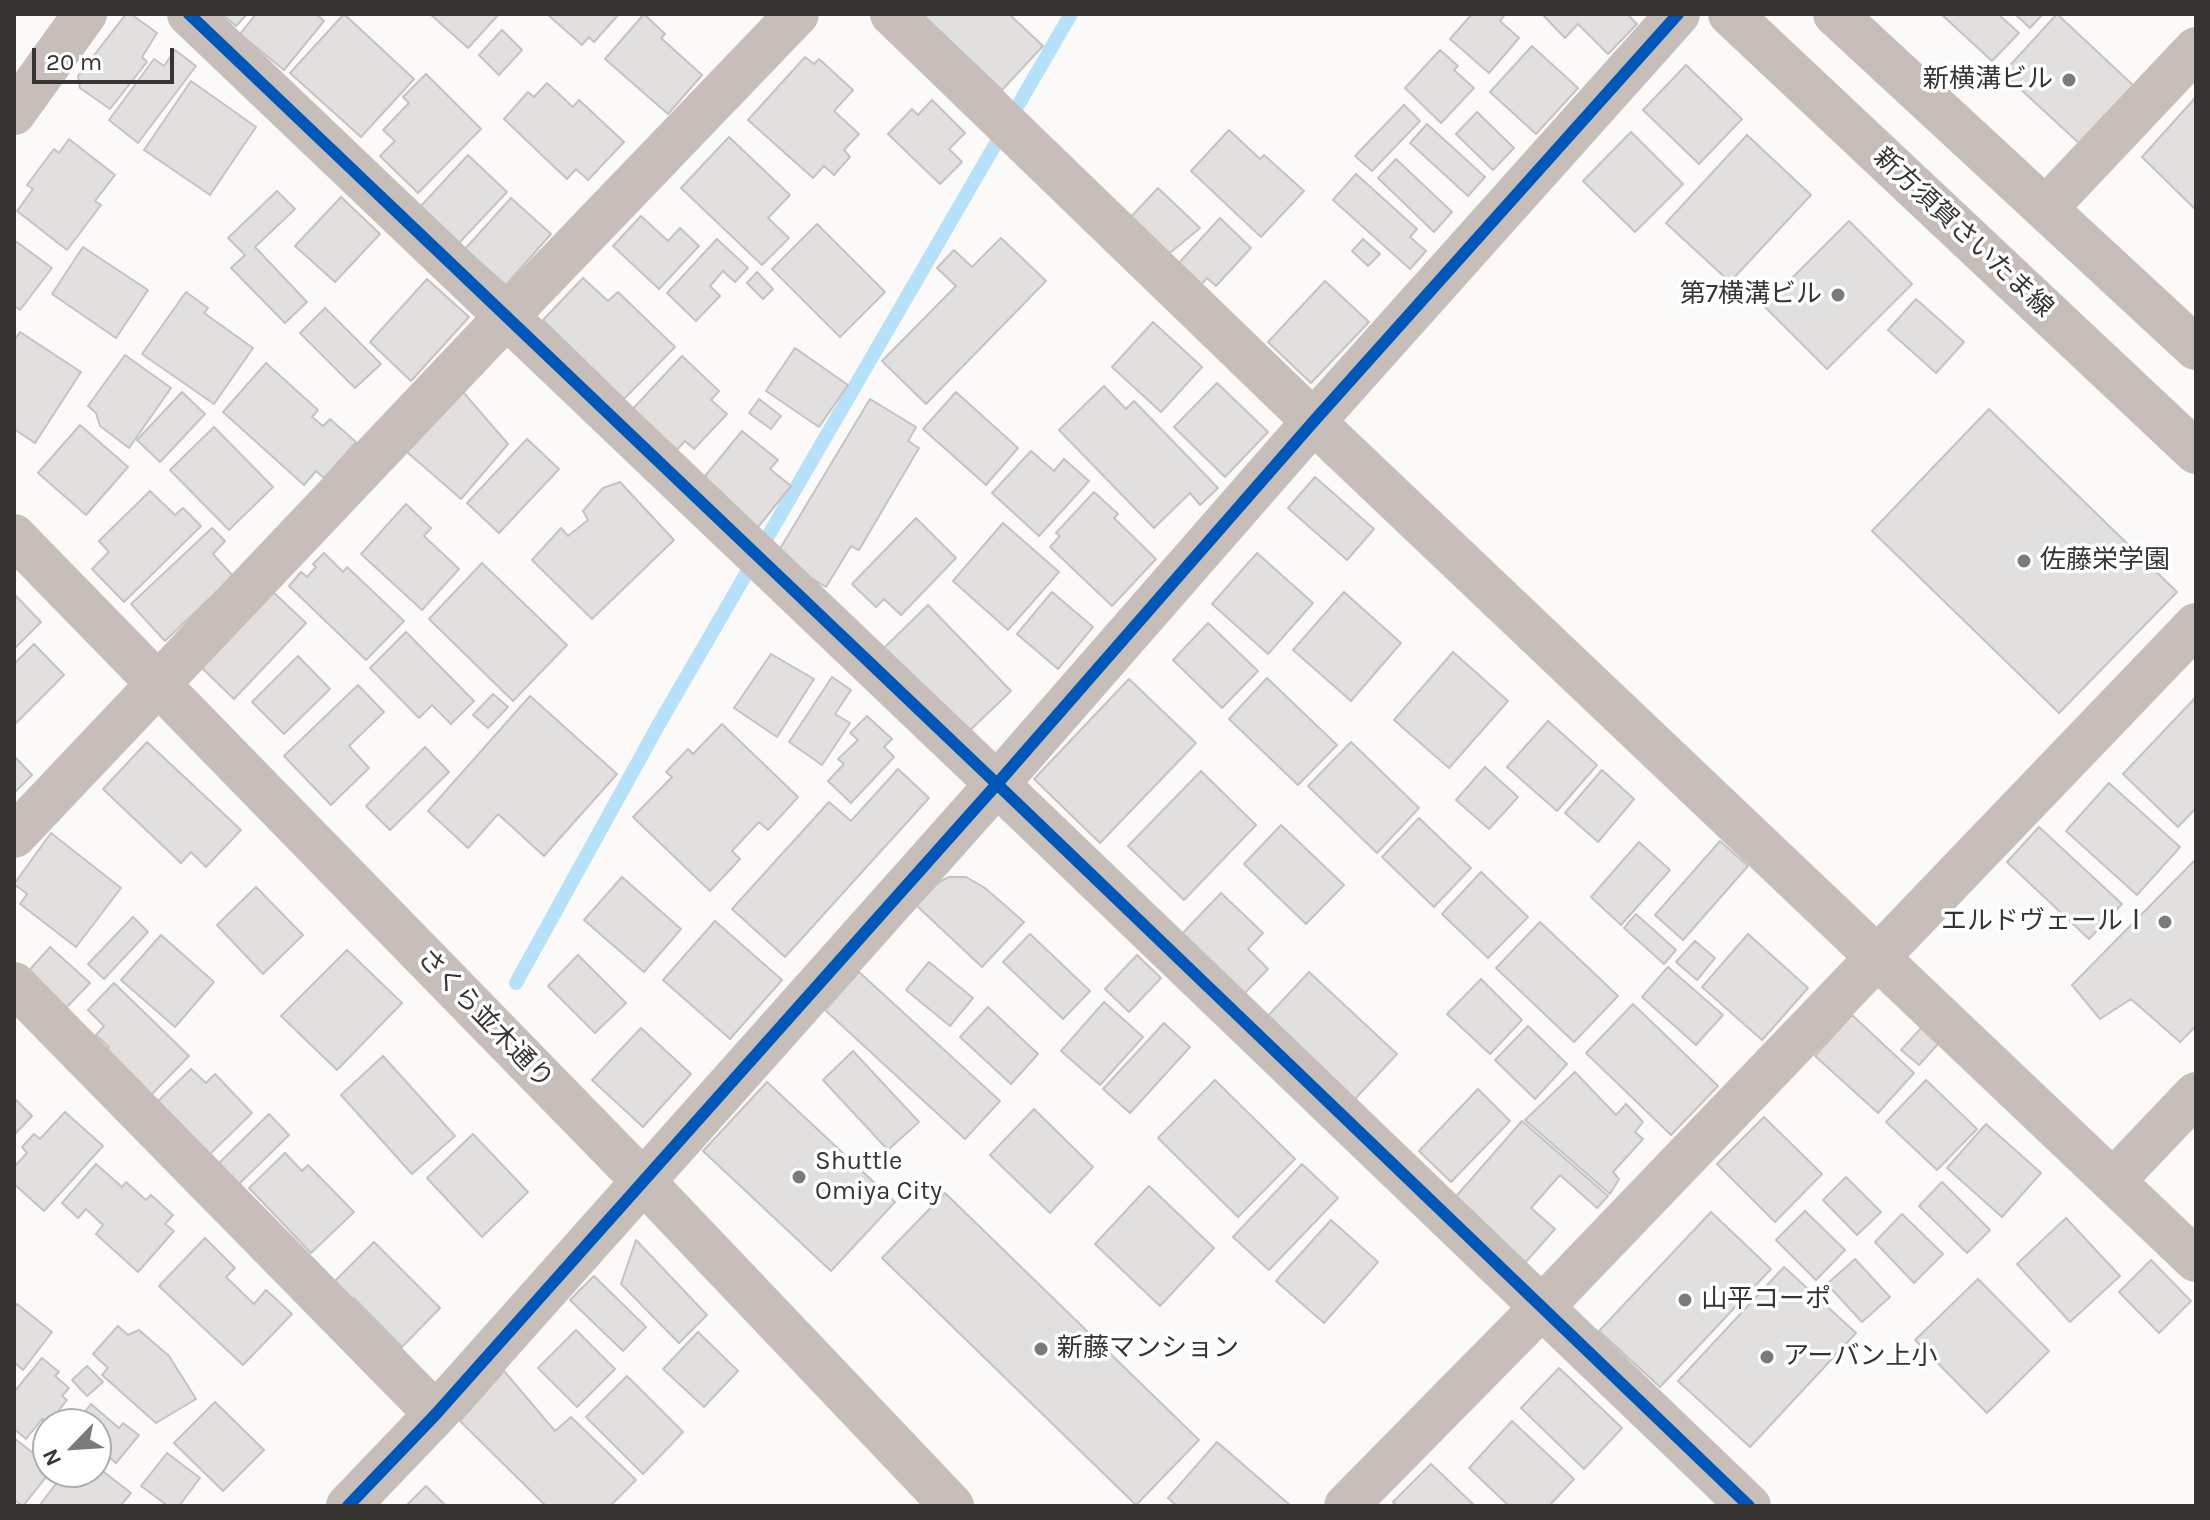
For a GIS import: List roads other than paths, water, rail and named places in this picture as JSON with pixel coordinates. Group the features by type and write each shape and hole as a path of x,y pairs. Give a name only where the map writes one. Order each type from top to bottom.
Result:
{"main road":[{"name":"新方須賀さいたま線","path":"1730,14 2196,452"},
{"path":"1835,14 2196,348"}],"street":[{"path":"14,113 85,14"},
{"path":"189,14 1749,1506"},
{"path":"14,836 797,14"},
{"path":"892,14 1314,421 2196,1260"},
{"path":"348,1506 436,1414 1678,14"},
{"path":"2046,208 2196,49"},
{"name":"さくら並木通り","path":"14,536 643,1181 952,1506"},
{"path":"1346,1506 1542,1307 2196,625"},
{"path":"14,984 436,1414"},
{"path":"2113,1181 2196,1094"}],"waterway":[{"path":"516,983 659,724 1071,14"}],"place":[{"name":"新横溝ビル","path":"2069,80"},
{"name":"第7横溝ビル","path":"1838,295"},
{"name":"佐藤栄学園","path":"2024,561"},
{"name":"エルドヴェールⅠ","path":"2165,922"},
{"name":"Shuttle Omiya City","path":"799,1177"},
{"name":"山平コーポ","path":"1685,1300"},
{"name":"新藤マンション","path":"1041,1349"},
{"name":"アーバン上小","path":"1767,1357"}]}
